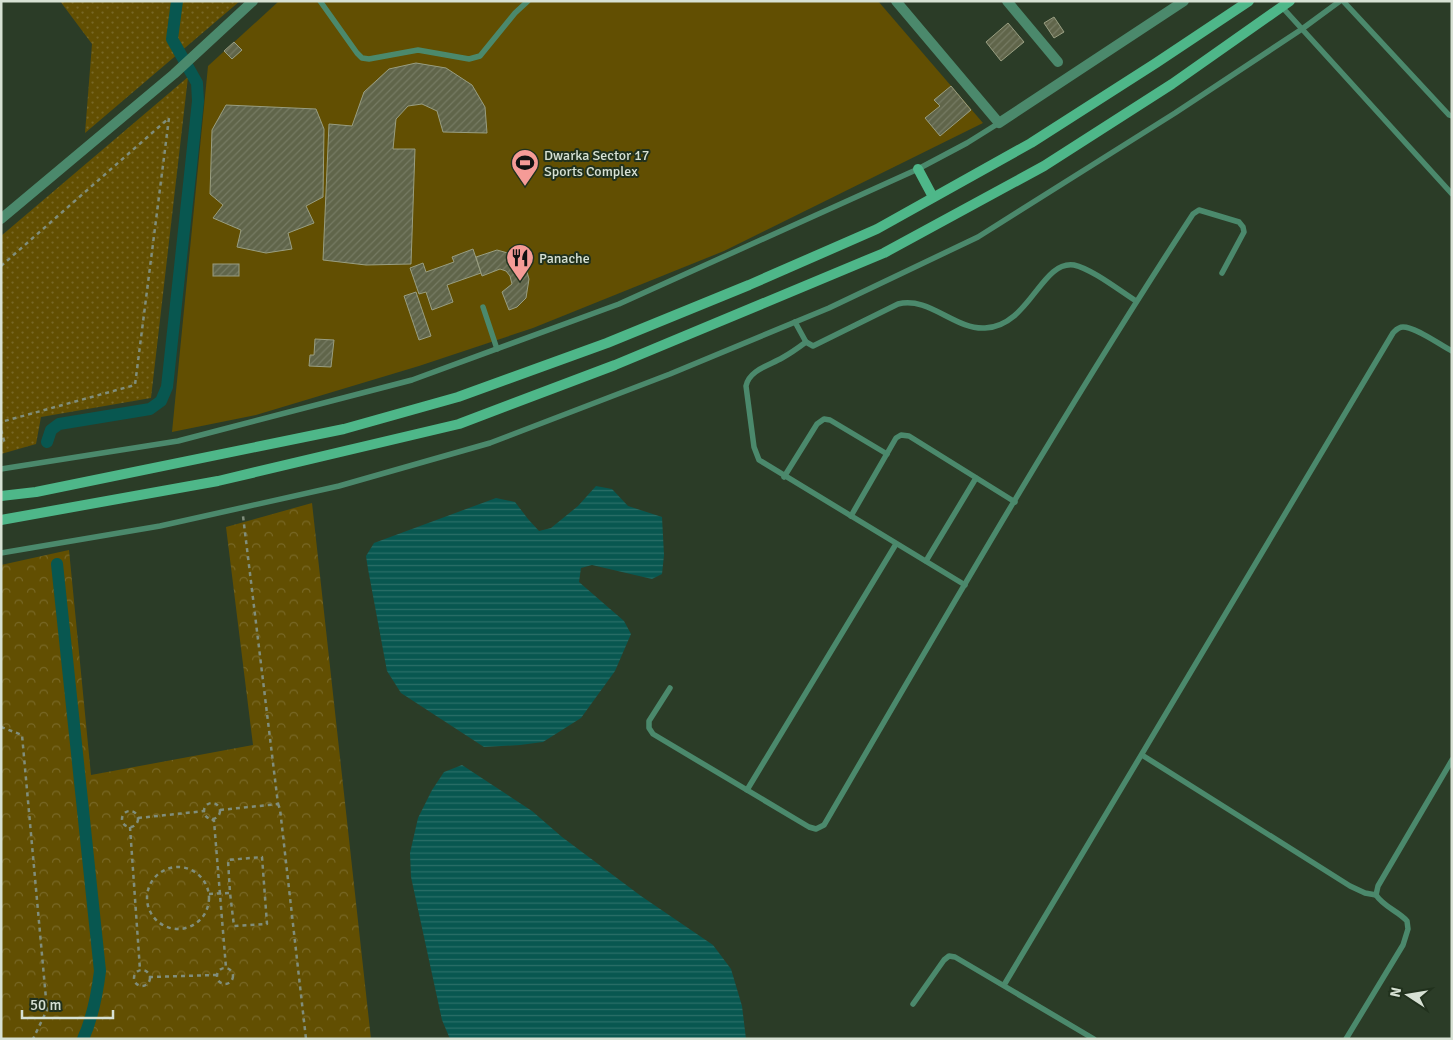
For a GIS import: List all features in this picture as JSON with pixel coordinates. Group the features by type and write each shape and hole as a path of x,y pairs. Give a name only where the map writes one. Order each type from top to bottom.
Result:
{"main road":[{"path":"1,496 36,492 344,429 458,397 607,343 740,288 877,228 1031,143 1249,1"},
{"path":"1,520 218,481 459,424 614,365 756,307 892,248 1044,166 1172,84 1286,4"},
{"path":"918,169 933,197"}],"street":[{"path":"1,218 195,56 253,1"},
{"path":"896,1 998,123 1184,1"},
{"path":"1007,1 1058,62"}],"lane":[{"path":"320,1 357,53 362,58 369,59 418,50 460,58 476,58 480,56 515,13 528,1"},
{"path":"1,553 160,526 338,486 490,442 670,374 829,308 978,236 1175,113 1341,1 1448,115 1452,116"},
{"path":"1286,4 1302,29 1452,194"},
{"path":"1,470 178,441 412,380 619,304 918,169 998,123"},
{"path":"670,688 649,721 649,728 654,734 809,827 816,829 824,825 965,585 1136,301 1193,214 1199,210 1239,222 1243,227 1244,232 1222,273"},
{"path":"796,322 810,346 904,302 924,306 975,327 985,328 1000,324 1019,312 1054,270 1068,265 1087,270 1136,301"},
{"path":"483,307 497,349"},
{"path":"1004,985 1393,333 1397,328 1405,327 1452,352"},
{"path":"806,342 779,360 760,369 747,381 746,386 756,455 759,460 784,477 965,585"},
{"path":"784,477 817,424 824,419 830,420 887,454"},
{"path":"851,516 896,438 901,435 909,436 1015,502"},
{"path":"926,561 976,478"},
{"path":"747,790 896,544"},
{"path":"1142,756 1350,886 1365,893 1376,895"},
{"path":"1346,1039 1407,936 1407,921 1402,915 1379,900 1376,895 1380,880 1452,760"},
{"path":"914,1004 944,960 949,956 961,960 1094,1039"}],"path":[{"path":"1,266 169,118 135,385 1,422"},
{"path":"1,430 5,444"},
{"path":"242,507 280,808 306,1039"},
{"path":"1,727 22,735 47,1010 33,1039"},
{"path":"212,819 206,816 206,806 213,804 218,806 220,810"},
{"path":"220,810 278,804"},
{"path":"212,819 219,815 220,810"},
{"path":"138,818 205,811"},
{"path":"130,827 123,824 124,814 133,812 138,818"},
{"path":"130,827 137,823 138,818"},
{"path":"212,819 226,968 232,974 230,982 222,983 218,980 217,975 219,970 226,968"},
{"path":"130,827 140,970 135,975 134,980 142,986 147,984 150,977"},
{"path":"262,857 267,924 234,926 230,892 228,860 262,857"},
{"path":"177,867 195,872 202,878 209,894 208,907 203,916 196,924 186,928 175,929 160,923 150,911 148,900 152,882 167,869 177,867"},
{"path":"209,894 230,892"},
{"path":"140,970 147,972 150,977"},
{"path":"150,977 217,975"}],"green space":[{"path":"60,1 240,1 85,133 92,44"},
{"name":"Dwarka Sector 17 Sports Complex","path":"279,1 878,1 983,123 724,251 533,328 419,366 256,415 172,432 208,66"},
{"path":"188,77 151,398 41,417 36,444 1,454 1,236"},
{"path":"312,503 371,1039 1,1039 1,565 69,550 91,775 253,745 226,527"}],"water":[{"path":"596,486 612,489 628,506 662,517 664,555 662,574 652,579 592,565 581,568 579,582 624,621 631,634 615,671 581,718 543,742 484,747 401,693 387,671 368,569 366,556 374,543 496,498 515,502 539,531 551,528 578,506"},
{"path":"462,765 532,811 562,837 641,896 713,945 731,969 742,1006 746,1039 450,1039 442,1020 411,877 410,853 418,818 432,790 444,772"}],"building":[{"path":"1054,17 1064,32 1054,38 1044,23"},
{"path":"1008,23 1024,42 1001,61 986,42"},
{"path":"234,42 242,50 232,59 224,51"},
{"path":"416,63 446,68 472,85 485,107 487,133 443,132 437,111 422,104 408,106 396,119 393,149 415,149 411,264 366,265 323,260 329,124 352,126 364,92 389,69"},
{"path":"951,86 971,110 940,136 925,118 940,106 934,100"},
{"path":"226,105 316,109 324,129 323,197 306,206 314,223 288,233 292,249 266,253 237,247 241,230 213,218 223,205 210,194 212,130"},
{"path":"473,249 481,273 447,285 453,302 432,310 426,292 419,294 410,268 423,263 426,272 454,262 452,257"},
{"name":"Panache","path":"497,250 515,255 525,265 529,279 526,298 517,307 509,310 502,292 512,284 510,276 506,271 500,269 482,276 476,257"},
{"path":"213,264 239,264 239,276 213,276"},
{"path":"416,292 431,336 419,340 404,296"},
{"path":"315,339 334,340 331,367 309,366 310,355 314,355"}],"waterway":[{"path":"47,442 51,430 59,424 150,409 161,401 167,387 198,101 197,83 172,39 177,1"},
{"path":"57,564 100,971 94,1006 83,1039"}],"place":[{"name":"Dwarka Sector 17 Sports Complex","path":"525,187"},
{"name":"Panache","path":"520,282"}]}
